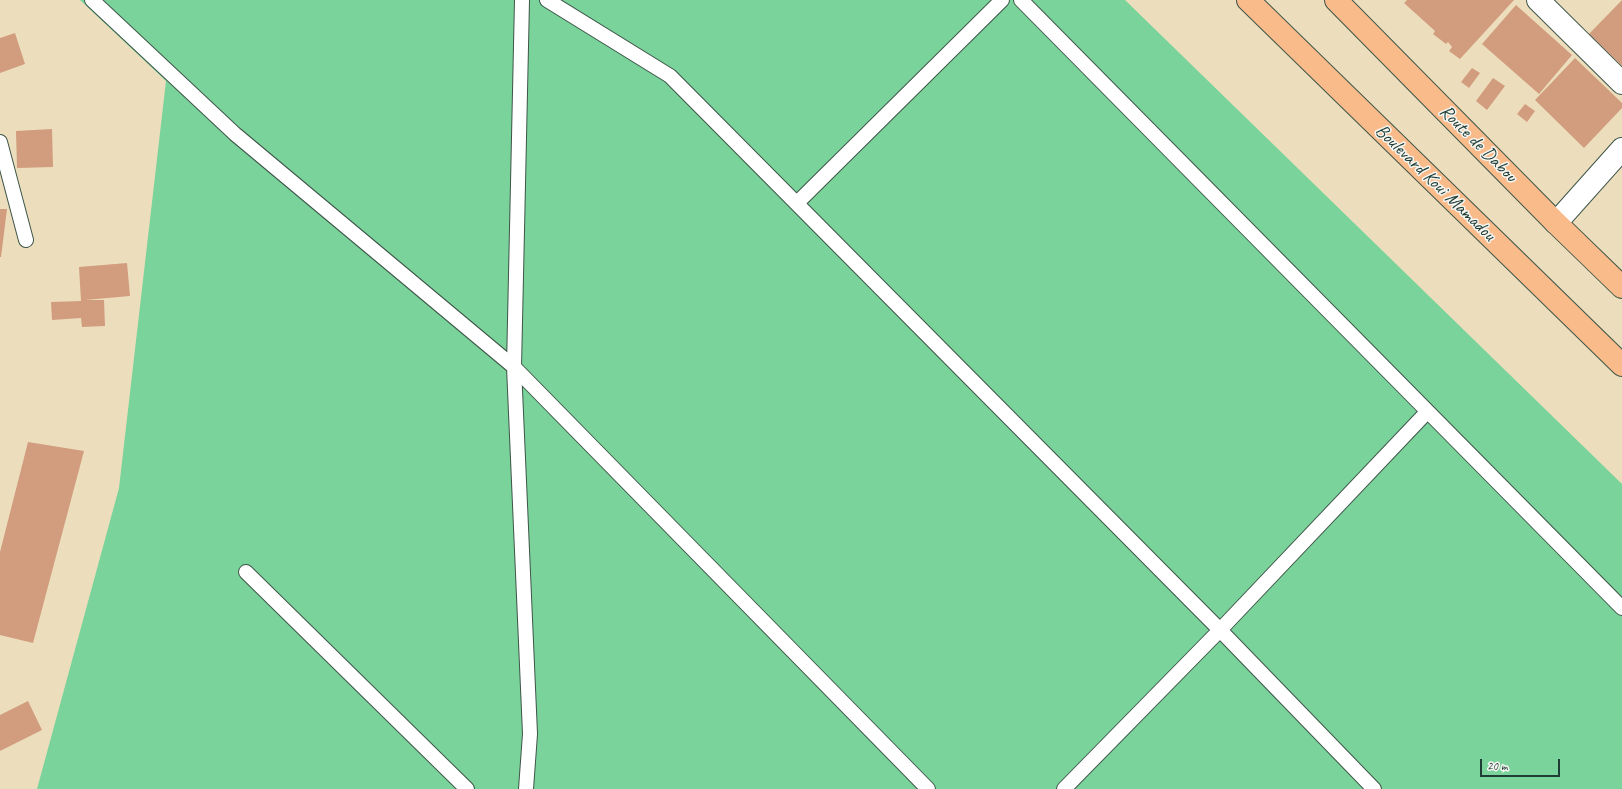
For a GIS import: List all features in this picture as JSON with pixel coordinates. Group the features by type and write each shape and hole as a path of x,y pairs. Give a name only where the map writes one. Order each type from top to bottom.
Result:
{"main road":[{"name":"Boulevard Koui Mamadou","path":"1248,0 1622,365"},
{"name":"Route de Dabou","path":"1336,0 1556,224 1622,287"}],"street":[{"path":"1538,0 1622,83"},
{"path":"1556,224 1622,149"}],"lane":[{"path":"92,0 235,134 514,366 928,789"},
{"path":"522,0 514,366 530,734 526,789"},
{"path":"546,0 670,76 1220,630 1374,789"},
{"path":"797,203 1002,0"},
{"path":"1021,0 1622,608"},
{"path":"0,142 26,240"},
{"path":"1064,789 1220,630 1427,412"},
{"path":"246,572 467,789"}],"green space":[{"path":"80,0 1125,0 1622,484 1622,789 37,789 119,488 166,81"}],"building":[{"path":"1407,0 1514,0 1460,59 1449,51 1452,47 1448,42 1446,44 1433,34 1435,31 1404,3"},
{"path":"1622,0 1622,66 1589,34"},
{"path":"1516,5 1572,55 1539,94 1482,44"},
{"path":"15,33 25,64 0,73 0,38"},
{"path":"1575,58 1622,103 1622,108 1584,148 1535,100"},
{"path":"1472,68 1480,73 1469,88 1461,82"},
{"path":"1493,78 1505,86 1487,110 1476,101"},
{"path":"1525,104 1535,111 1527,122 1517,114"},
{"path":"52,129 53,167 17,168 16,131"},
{"path":"0,209 7,209 1,257 0,257"},
{"path":"127,263 130,296 85,300 104,300 105,326 82,327 81,318 52,320 51,302 81,301 79,267"},
{"path":"28,442 84,451 33,643 0,635 0,552"},
{"path":"28,701 42,730 0,751 0,715"}]}
